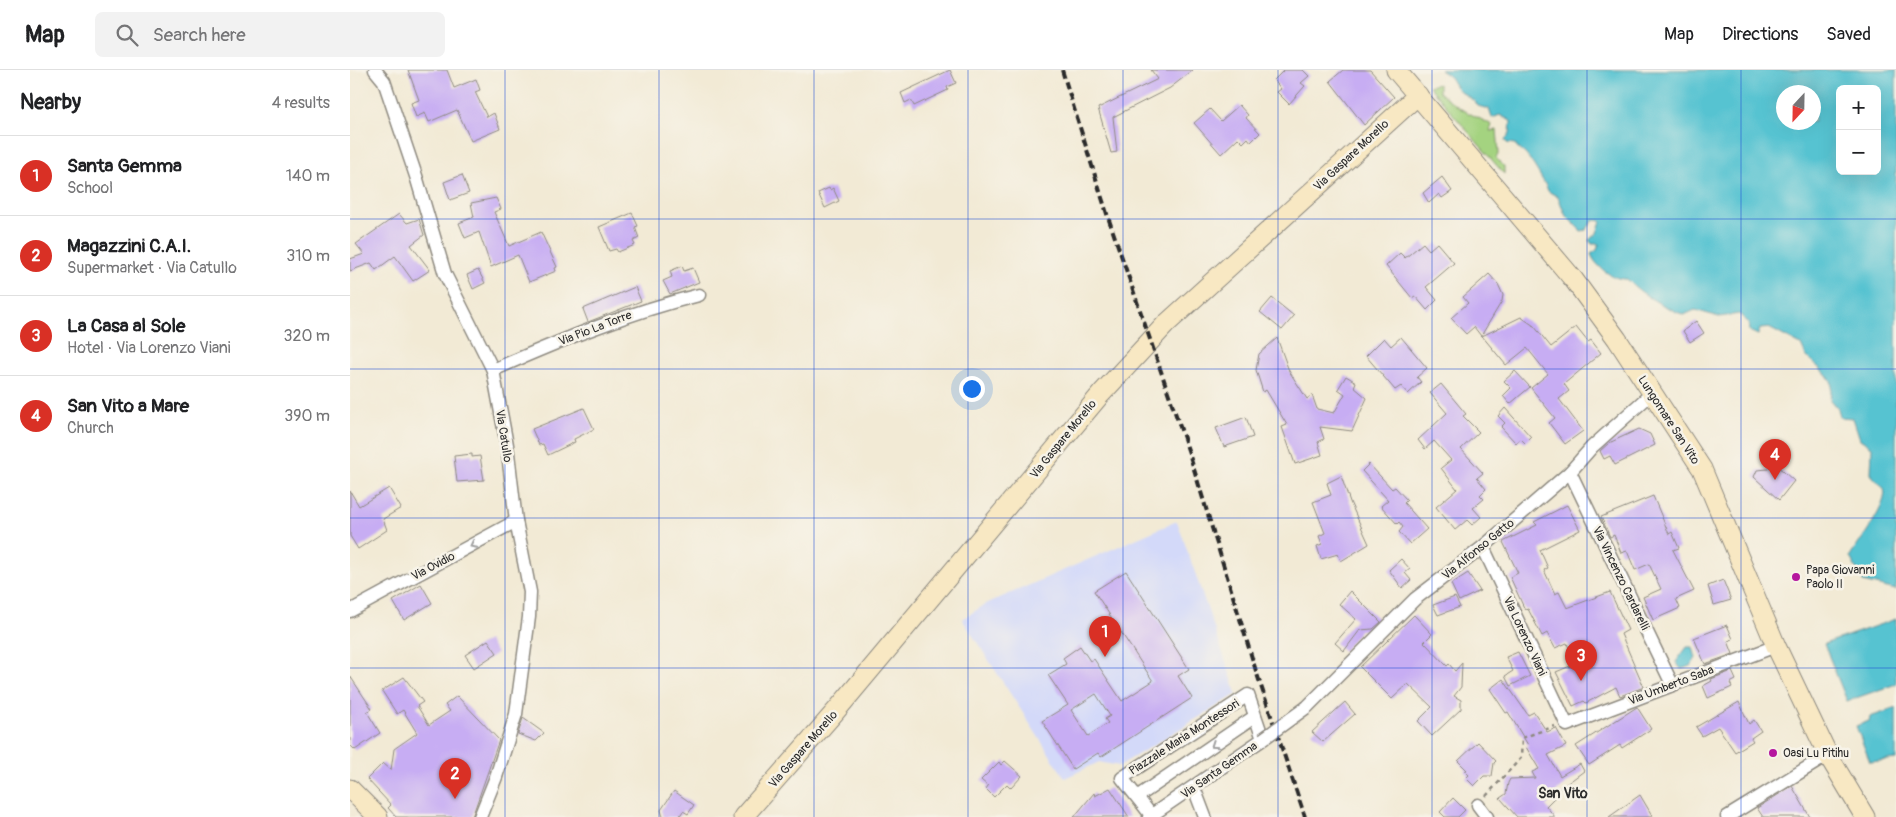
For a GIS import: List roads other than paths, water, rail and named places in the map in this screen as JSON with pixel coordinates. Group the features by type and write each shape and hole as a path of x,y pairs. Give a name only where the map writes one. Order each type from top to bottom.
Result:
{"street":[{"name":"Via Catullo","path":"375,70 384,81 446,274 493,370 506,445 516,521 530,592 516,714 496,776 480,817"},
{"name":"Lungomare San Vito","path":"1396,70 1574,280 1616,339 1702,469 1776,646 1828,755 1860,815"},
{"name":"Via Gaspare Morello","path":"743,817 835,712 1101,394 1166,324 1418,95"},
{"name":"Via Pio La Torre","path":"493,370 604,323 654,306 699,295"},
{"name":"Via Alfonso Gatto","path":"1263,739 1307,707 1415,599 1483,547 1570,472 1592,447 1651,394"},
{"name":"Via Vincenzo Cardarelli","path":"1570,472 1672,684"},
{"name":"Via Ovidio","path":"350,611 516,521"},
{"name":"Via Lorenzo Viani","path":"1483,547 1566,724"},
{"name":"Via Umberto Saba","path":"1566,724 1776,646"},
{"name":"Piazzale Maria Montessori","path":"1150,816 1122,778 1248,695 1263,739"},
{"name":"Piazzale Maria Montessori","path":"1137,797 1254,717"},
{"name":"Via Santa Gemma","path":"1150,816 1194,788 1263,739"},
{"path":"1727,817 1828,755"},
{"path":"350,788 378,817"},
{"path":"1194,788 1205,817"},
{"path":"1478,805 1487,817"}],"water":[{"path":"1440,70 1896,70 1896,590 1863,582 1850,557 1878,513 1885,495 1884,489 1871,474 1872,447 1860,439 1853,418 1840,417 1838,409 1830,400 1832,383 1827,375 1806,356 1801,345 1769,328 1760,329 1758,335 1749,331 1748,322 1739,314 1719,317 1695,310 1684,315 1654,300 1627,279 1616,277 1606,272 1597,264 1591,254 1597,250 1599,244 1592,244 1589,240 1597,233 1601,221 1594,220 1586,230 1581,231 1566,216 1558,197 1548,191 1527,156 1515,144 1507,143 1505,140 1510,133 1511,121 1500,115 1492,118 1489,109 1478,106 1473,100 1458,90 1450,77"},
{"path":"1896,619 1896,684 1847,701 1824,644"},
{"path":"1687,647 1693,647 1696,658 1691,666 1681,669 1676,662"},
{"path":"1896,708 1896,759 1870,762 1856,726 1869,721 1870,717"}],"railway":[{"path":"1062,70 1108,217 1189,453 1256,671 1305,817"}],"place":[{"name":"San Vito a Mare","path":"1775,480"},
{"name":"Papa Giovanni Paolo II","path":"1796,577"},
{"name":"Santa Gemma","path":"1105,657"},
{"name":"La Casa al Sole","path":"1581,681"},
{"name":"Oasi Lu Pitihu","path":"1773,753"},
{"name":"Magazzini C.A.I.","path":"455,799"}],"district":[{"name":"San Vito","path":"1563,793"}]}
